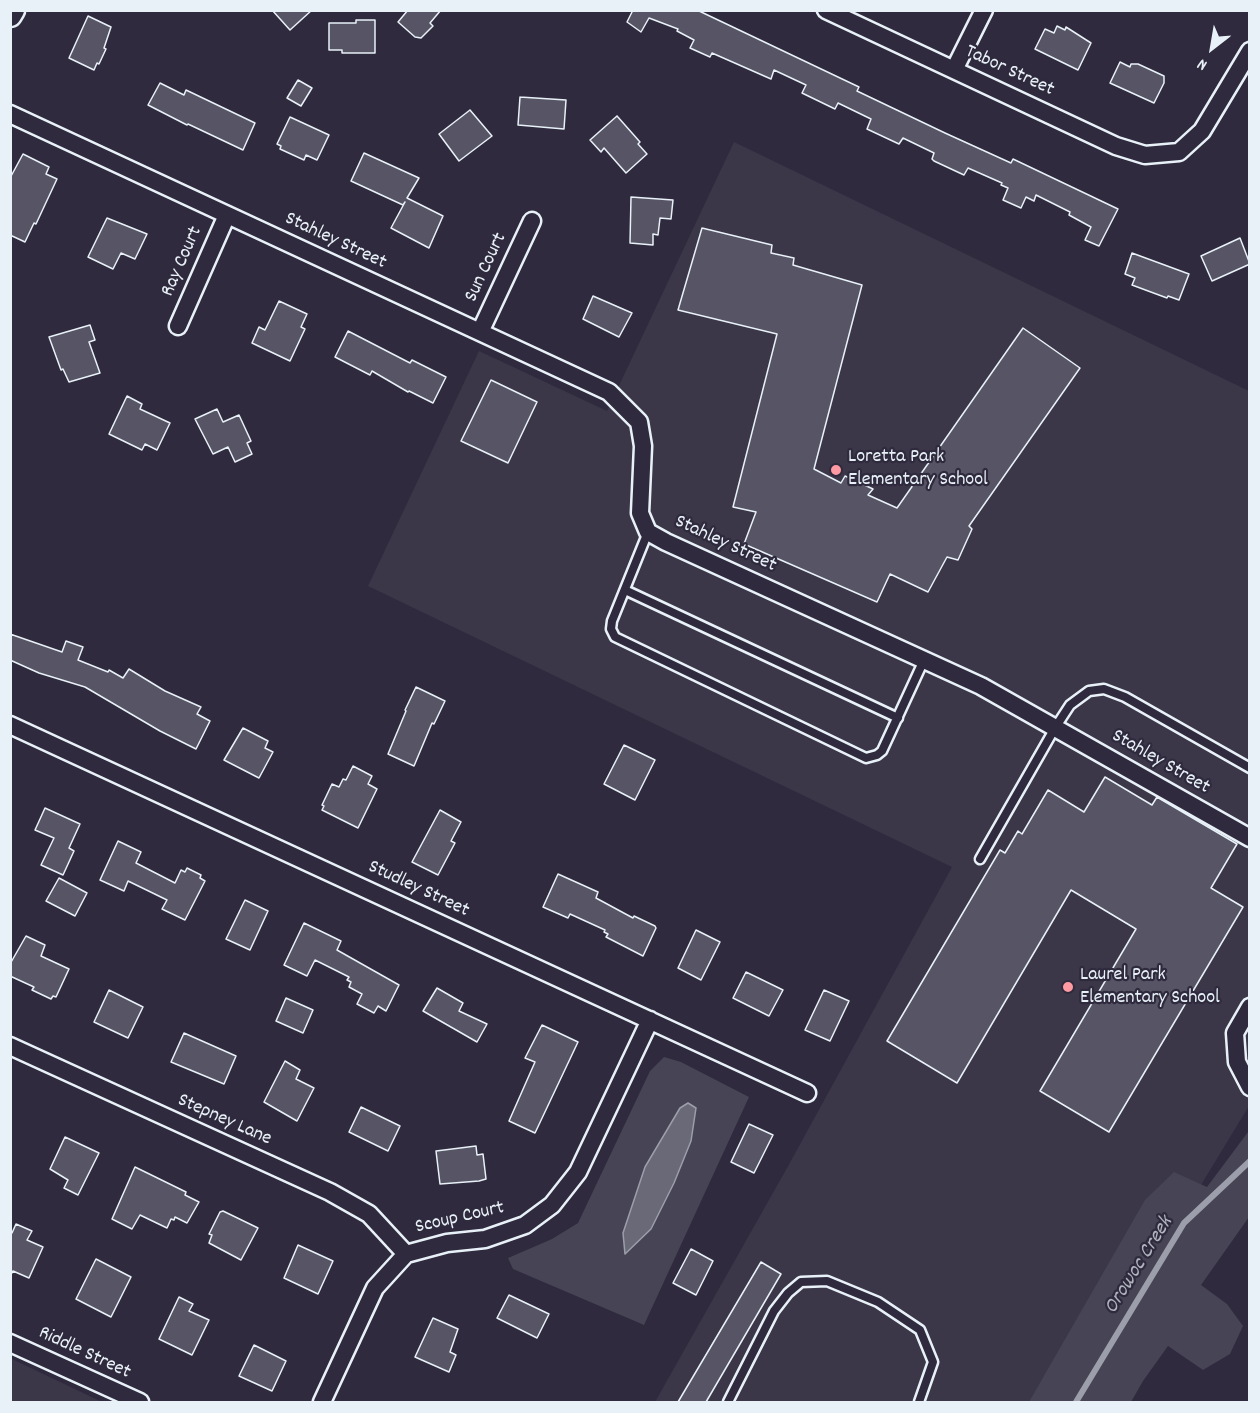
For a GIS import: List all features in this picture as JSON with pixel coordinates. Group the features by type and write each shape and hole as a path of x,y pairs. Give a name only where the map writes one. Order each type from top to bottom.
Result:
{"street":[{"path":"10,15 13,10"},
{"name":"Tabor Street","path":"826,10 1116,146 1144,155 1179,152 1202,131 1250,51"},
{"path":"954,70 984,10"},
{"name":"Stahley Street","path":"10,114 609,392 639,423 643,446 640,513 648,532 981,686 1250,838"},
{"name":"Ray Court","path":"178,326 227,215"},
{"name":"Sun Court","path":"480,332 532,221"},
{"name":"Studley Street","path":"10,725 807,1093"},
{"path":"1250,1007 1235,1033 1237,1062 1250,1087"},
{"name":"Scoup Court","path":"322,1402 375,1288 405,1254 447,1243 485,1239 525,1225 552,1205 578,1172 650,1020"},
{"name":"Stepney Lane","path":"10,1046 330,1192 369,1214 405,1254"},
{"name":"Riddle Street","path":"10,1343 140,1402"}],"lane":[{"path":"648,532 612,621 611,629 615,637 866,758 877,756 882,751 924,660"},
{"path":"625,590 898,718"},
{"path":"980,860 1055,728 1070,705 1089,690 1104,689 1125,697 1250,768"},
{"path":"728,1402 774,1311 788,1293 801,1282 827,1281 878,1302 920,1330 933,1362 919,1402"}],"shaded area":[{"path":"734,142 1249,391 1249,1106 1067,1402 655,1402 787,1168 952,867 368,586 479,351 607,411"},
{"path":"664,1057 681,1062 749,1097 644,1325 513,1269 508,1258 552,1239 578,1223 650,1071"},
{"path":"1248,1132 1249,1217 1201,1285 1227,1304 1243,1326 1230,1354 1203,1370 1168,1346 1131,1402 1029,1402 1145,1200 1174,1172 1207,1187"},
{"path":"12,1359 102,1402 11,1402"}],"water":[{"path":"688,1103 696,1108 691,1141 674,1183 651,1229 625,1254 623,1233 645,1167 680,1108"}],"building":[{"path":"272,10 312,10 290,30"},
{"path":"408,10 441,10 430,23 433,26 421,38 415,37 398,22"},
{"path":"633,10 697,10 859,87 857,91 945,133 1011,163 1013,159 1118,209 1099,246 1085,240 1091,227 1069,215 1070,212 1036,195 1034,201 1026,197 1021,208 1003,200 1008,188 1001,185 1002,183 968,168 964,175 934,161 932,159 934,153 903,138 899,144 867,129 871,119 838,103 835,109 802,93 806,85 774,70 771,79 712,53 710,57 690,48 694,40 677,31 678,29 649,18 641,32 627,22"},
{"path":"88,16 111,27 104,48 106,49 94,70 69,58"},
{"path":"356,20 375,20 375,53 342,53 342,50 329,50 329,23 356,23"},
{"path":"1057,26 1065,30 1066,27 1091,43 1078,70 1035,49 1045,29 1054,33"},
{"path":"1120,62 1130,67 1131,64 1138,64 1164,76 1164,83 1154,103 1110,83"},
{"path":"298,80 312,88 301,106 287,98"},
{"path":"160,83 184,95 186,90 255,123 243,150 148,105"},
{"path":"520,97 566,100 564,129 518,125"},
{"path":"470,110 492,136 459,161 439,134"},
{"path":"617,116 640,142 638,144 647,154 626,173 604,148 601,152 590,140"},
{"path":"290,117 329,135 317,160 306,155 304,160 280,149 281,146 277,144"},
{"path":"364,153 419,178 407,198 443,216 429,248 391,228 405,202 403,205 351,181"},
{"path":"23,154 49,167 46,174 57,179 25,242 10,235 10,178"},
{"path":"631,197 673,200 671,219 660,218 658,235 653,234 653,245 630,243"},
{"path":"107,218 147,234 135,259 121,253 113,269 88,257"},
{"path":"702,228 772,245 771,253 794,258 793,265 862,285 814,469 841,483 845,476 873,489 868,495 897,508 1023,328 1080,368 969,526 972,529 958,560 947,557 928,592 890,574 877,602 744,544 756,512 733,507 777,334 678,310"},
{"path":"1240,238 1250,264 1212,281 1201,256"},
{"path":"1132,253 1189,274 1179,300 1132,285 1135,278 1125,274"},
{"path":"593,296 632,313 619,337 583,319"},
{"path":"279,301 307,314 301,327 305,329 290,361 252,343 259,327 265,330"},
{"path":"90,325 95,340 89,342 100,373 69,382 63,369 61,370 49,337"},
{"path":"348,331 410,363 412,360 446,377 433,403 408,392 372,371 370,375 335,357"},
{"path":"491,380 537,402 508,463 461,441"},
{"path":"127,396 142,404 140,409 170,423 157,450 145,444 142,450 109,434"},
{"path":"217,409 223,422 239,415 251,441 247,443 252,454 235,462 228,447 213,454 195,419"},
{"path":"10,634 62,652 66,641 83,647 78,660 108,672 109,670 123,678 129,669 165,691 201,707 197,714 210,721 196,749 160,731 85,687 39,673 10,660"},
{"path":"416,687 445,701 434,724 432,723 414,766 388,754"},
{"path":"243,728 268,741 265,748 273,752 259,778 224,760"},
{"path":"624,745 655,760 635,800 604,784"},
{"path":"353,766 372,776 368,784 377,789 358,828 322,810 332,784 339,787 343,779 346,780"},
{"path":"1105,777 1152,805 1157,797 1237,844 1211,888 1243,907 1109,1132 1040,1091 1136,929 1071,890 957,1083 887,1041 1000,850 1005,853 1018,831 1022,834 1048,790 1084,812"},
{"path":"45,808 80,824 69,848 74,851 63,875 41,865 54,838 35,830"},
{"path":"440,810 461,822 451,841 455,843 438,875 412,862"},
{"path":"118,841 141,852 136,863 175,883 181,870 185,872 187,868 201,875 200,878 205,881 185,920 162,909 167,900 128,881 124,891 100,880"},
{"path":"558,874 598,892 596,898 633,918 634,916 655,926 643,956 606,937 608,934 604,932 605,930 570,914 568,918 543,907"},
{"path":"59,878 87,893 75,916 46,901"},
{"path":"245,900 268,911 250,950 226,939"},
{"path":"304,923 341,941 337,950 399,985 386,1011 378,1006 374,1013 357,1004 362,994 349,987 351,982 347,980 349,977 315,960 307,976 284,965"},
{"path":"696,930 720,942 701,980 678,968"},
{"path":"26,936 45,945 41,956 69,969 56,997 53,996 51,999 32,990 34,987 10,976 10,964"},
{"path":"746,972 783,990 769,1016 733,998"},
{"path":"437,988 463,1003 459,1011 487,1024 477,1042 423,1011"},
{"path":"109,990 143,1007 128,1038 94,1022"},
{"path":"824,990 849,1001 830,1041 805,1030"},
{"path":"286,998 313,1010 303,1033 276,1021"},
{"path":"542,1025 578,1042 535,1133 509,1121 535,1062 525,1058"},
{"path":"184,1033 236,1056 224,1084 171,1062"},
{"path":"285,1061 300,1070 296,1079 314,1088 297,1121 264,1102"},
{"path":"361,1107 400,1126 388,1151 349,1132"},
{"path":"749,1124 773,1135 754,1173 731,1162"},
{"path":"65,1137 99,1153 78,1195 64,1188 68,1180 50,1169"},
{"path":"476,1146 477,1155 483,1154 486,1179 440,1184 436,1151"},
{"path":"135,1167 186,1192 185,1195 199,1202 187,1223 175,1217 174,1220 171,1219 167,1228 140,1215 132,1229 112,1219"},
{"path":"223,1211 258,1228 241,1260 209,1243 212,1235 209,1234 220,1212"},
{"path":"16,1224 32,1231 27,1240 43,1247 29,1278 13,1271 10,1276 10,1232 12,1233"},
{"path":"298,1245 333,1261 318,1294 284,1278"},
{"path":"691,1249 713,1261 696,1295 673,1283"},
{"path":"96,1259 131,1277 111,1317 76,1299"},
{"path":"761,1262 781,1274 706,1402 678,1402"},
{"path":"509,1295 549,1314 537,1338 497,1318"},
{"path":"179,1297 193,1304 189,1311 209,1320 192,1355 159,1339"},
{"path":"433,1318 458,1329 450,1352 456,1355 449,1372 415,1357"},
{"path":"254,1345 286,1361 272,1391 239,1376"}],"waterway":[{"name":"Orowoc Creek","path":"1076,1402 1184,1223 1250,1161"}],"place":[{"name":"Loretta Park Elementary School","path":"836,470"},
{"name":"Laurel Park Elementary School","path":"1068,987"}]}
